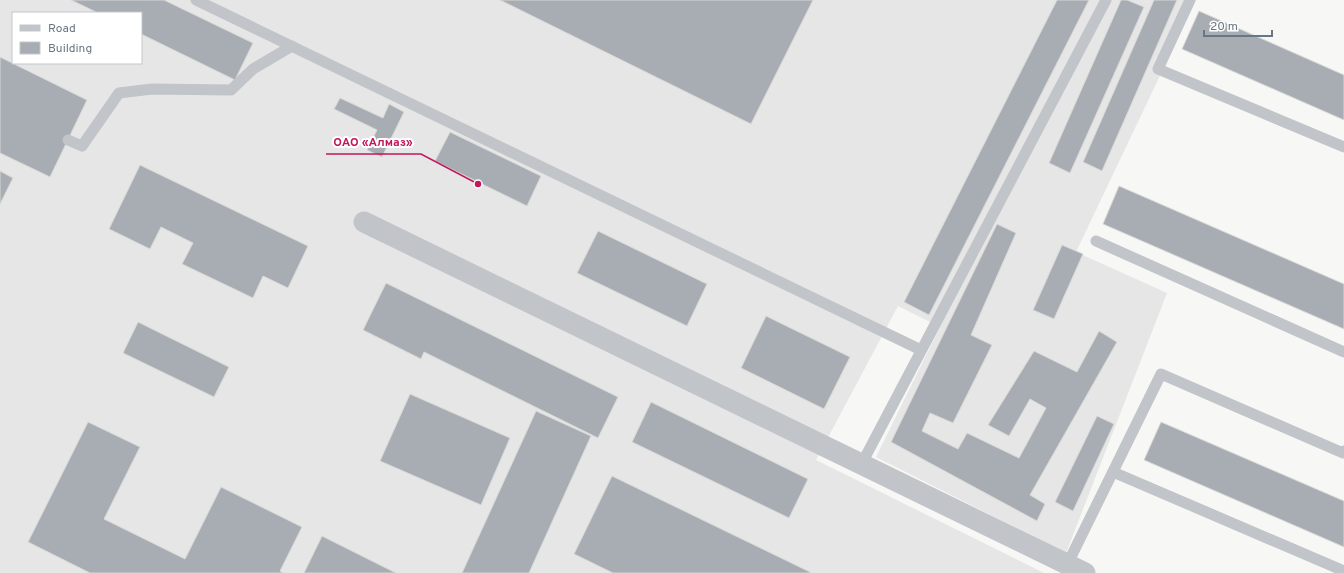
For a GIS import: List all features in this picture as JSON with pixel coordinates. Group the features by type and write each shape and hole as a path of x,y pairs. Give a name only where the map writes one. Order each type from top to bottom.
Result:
{"street":[{"path":"364,222 1076,569"}],"lane":[{"path":"196,0 922,350"},
{"path":"861,465 1106,0"},
{"path":"1190,0 1158,69 1344,147"},
{"path":"68,140 82,146 119,93 152,89 231,90 253,69 292,46"},
{"path":"1096,241 1344,352"},
{"path":"1076,569 1113,472 1161,374 1343,453 1344,451"},
{"path":"1113,472 1344,571"}],"shaded area":[{"path":"0,0 1196,0 1076,252 1167,293 1066,553 876,457 940,327 898,306 816,460 1044,573 0,573"}],"building":[{"path":"71,0 164,0 253,43 235,80 142,34 142,12 96,12"},
{"path":"500,0 813,0 751,124"},
{"path":"1057,0 1089,0 929,315 904,302"},
{"path":"1121,0 1127,0 1144,7 1070,173 1049,163"},
{"path":"1154,0 1177,0 1102,171 1083,162"},
{"path":"1199,11 1344,75 1344,120 1182,49"},
{"path":"0,57 87,100 50,177 0,153"},
{"path":"340,98 383,118 389,104 404,112 382,157 367,150 377,130 334,109"},
{"path":"450,132 541,176 527,206 435,161"},
{"path":"140,165 308,246 288,288 263,276 253,298 182,264 193,243 161,227 150,249 109,229"},
{"path":"0,171 13,178 0,204"},
{"path":"1119,186 1344,284 1344,329 1103,224"},
{"path":"997,224 1016,233 971,335 992,345 953,423 930,413 922,431 958,449 967,433 1019,458 1046,408 1030,399 1009,436 988,425 1034,351 1077,372 1099,331 1117,342 1030,495 1045,504 1037,521 891,442"},
{"path":"598,231 707,284 687,326 577,273"},
{"path":"1062,245 1083,254 1054,319 1033,310"},
{"path":"386,283 618,397 598,438 424,352 421,359 363,330"},
{"path":"766,316 850,357 824,409 741,368"},
{"path":"138,322 229,367 214,397 123,353"},
{"path":"410,394 510,438 481,505 380,461"},
{"path":"651,402 808,479 789,518 632,442"},
{"path":"536,411 591,436 529,573 462,573"},
{"path":"1097,416 1114,424 1073,511 1055,502"},
{"path":"88,422 140,447 104,519 185,559 221,487 302,527 280,571 283,573 90,573 28,542"},
{"path":"1161,422 1344,501 1344,547 1144,460"},
{"path":"612,476 810,573 613,573 574,554"},
{"path":"322,536 396,573 304,573"}],"place":[{"name":"ОАО «Алмаз»","path":"478,184"}]}
